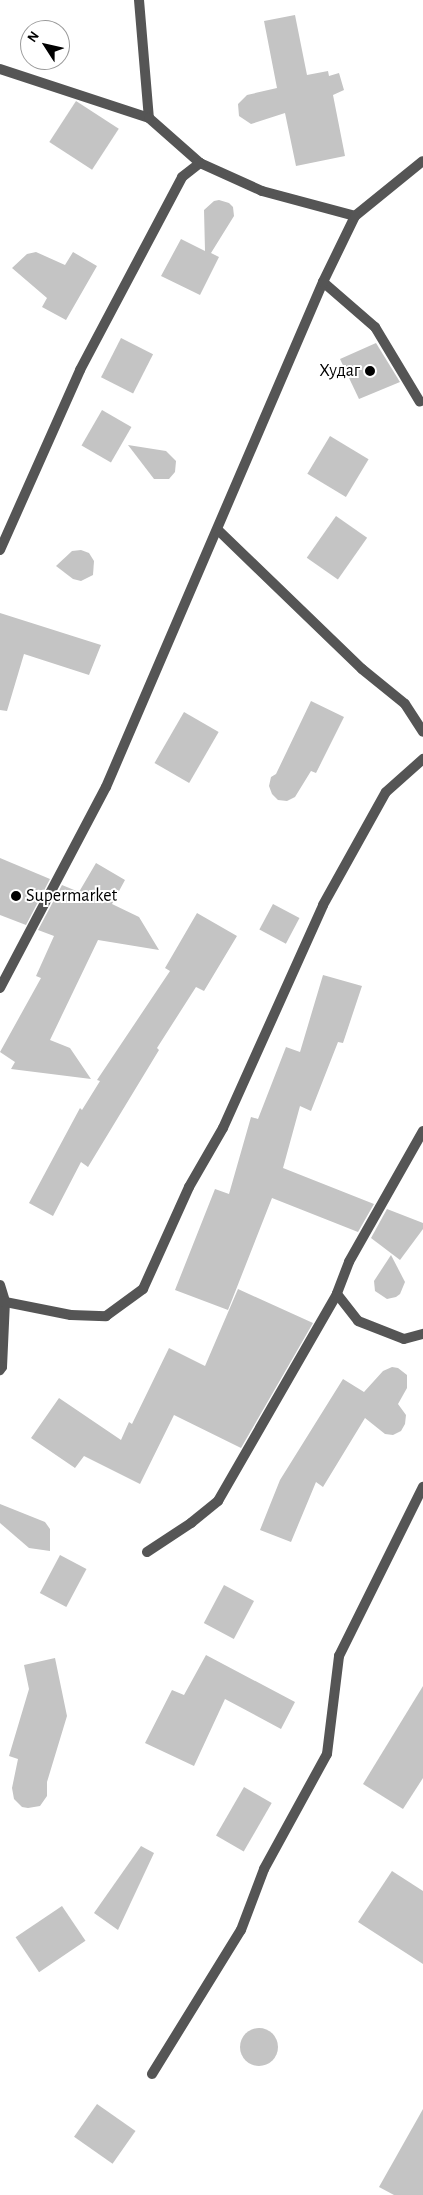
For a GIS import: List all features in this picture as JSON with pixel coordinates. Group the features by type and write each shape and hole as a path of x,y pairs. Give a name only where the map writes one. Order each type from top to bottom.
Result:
{"street":[{"path":"139,0 149,118"},
{"path":"0,69 149,118 200,163 262,191 355,216"},
{"path":"0,988 106,788 324,282 355,216 423,161"},
{"path":"0,550 80,370 182,177 200,163"},
{"path":"324,282 375,328 420,402"},
{"path":"218,530 362,669 405,704 423,732"},
{"path":"2,1301 71,1315 106,1316 143,1289 189,1187 223,1128 323,905 386,792 423,760"},
{"path":"147,1552 192,1523 218,1501 338,1294 349,1262 423,1131"},
{"path":"0,1285 2,1301 2,1367 0,1370"},
{"path":"338,1294 358,1321 404,1339 423,1334"},
{"path":"152,2074 241,1930 264,1869 327,1754 339,1656 423,1487"}],"building":[{"path":"295,15 307,75 328,71 329,76 339,73 344,90 333,95 345,156 296,166 285,113 251,124 239,116 238,104 247,95 277,88 264,21"},
{"path":"76,101 119,129 92,170 49,142"},
{"path":"219,200 229,203 233,207 234,216 211,253 219,257 200,295 161,276 181,239 205,251 204,210 214,201"},
{"path":"36,252 65,265 73,252 97,266 66,320 42,307 47,298 12,268 27,254"},
{"path":"121,338 153,354 133,394 101,377"},
{"name":"Худаг","path":"376,343 400,382 359,399 340,359"},
{"path":"102,410 131,427 111,463 82,446"},
{"path":"330,436 369,459 346,497 307,474"},
{"path":"128,445 166,451 176,461 175,472 169,479 154,479"},
{"path":"336,516 367,538 338,580 307,558"},
{"path":"81,550 89,553 94,561 93,575 81,581 73,579 56,566 72,551"},
{"path":"0,613 101,645 89,675 24,654 7,711 0,710"},
{"path":"311,701 344,717 316,773 311,771 295,797 287,801 278,800 272,794 269,786 271,777 276,774"},
{"path":"184,712 219,732 189,783 155,763"},
{"name":"Supermarket","path":"0,858 50,879 26,925 0,915"},
{"path":"96,863 125,880 112,904 139,917 159,950 98,940 50,1040 70,1048 91,1079 11,1069 15,1062 0,1052 41,978 36,976 54,936 38,930 62,885 79,892"},
{"path":"273,904 299,918 286,944 259,930"},
{"path":"197,913 237,936 204,991 196,987 157,1048 159,1050 88,1167 81,1162 53,1216 29,1203 80,1108 82,1110 100,1081 97,1080 170,971 165,968"},
{"path":"323,975 362,986 343,1043 338,1042 311,1111 300,1106 283,1168 374,1204 358,1232 272,1198 228,1310 175,1290 215,1189 229,1194 251,1117 258,1119 286,1047 300,1052"},
{"path":"387,1209 423,1223 423,1229 400,1260 371,1238"},
{"path":"391,1255 405,1282 400,1294 387,1299 375,1291 374,1281"},
{"path":"238,1289 313,1323 241,1448 174,1415 140,1484 84,1456 75,1468 31,1438 59,1398 121,1440 129,1422 132,1424 169,1348 205,1366"},
{"path":"392,1367 398,1368 407,1375 407,1388 398,1404 406,1415 405,1424 401,1431 393,1435 385,1434 365,1418 323,1487 316,1482 291,1542 260,1530 280,1480 343,1379 364,1392 383,1371"},
{"path":"0,1504 45,1522 50,1529 50,1551 29,1548 0,1523"},
{"path":"60,1555 86,1569 66,1607 40,1593"},
{"path":"224,1585 254,1601 234,1639 204,1623"},
{"path":"206,1655 295,1702 281,1729 225,1699 194,1766 145,1743 172,1690 184,1695"},
{"path":"55,1658 67,1716 47,1782 47,1796 40,1806 22,1807 14,1799 12,1788 18,1759 9,1756 29,1689 24,1665"},
{"path":"423,1686 423,1778 403,1809 363,1784"},
{"path":"244,1787 272,1803 244,1851 216,1835"},
{"path":"141,1846 154,1853 118,1930 94,1913"},
{"path":"392,1871 423,1891 423,1964 358,1922"},
{"path":"62,1906 85,1941 39,1972 16,1937"},
{"path":"259,2028 273,2033 278,2047 273,2061 259,2066 245,2061 240,2047 245,2033"},
{"path":"97,2104 136,2131 113,2164 74,2137"},
{"path":"423,2109 423,2195 394,2195 379,2187"}],"place":[{"name":"Худаг","path":"370,371"},
{"name":"Supermarket","path":"16,896"}]}
